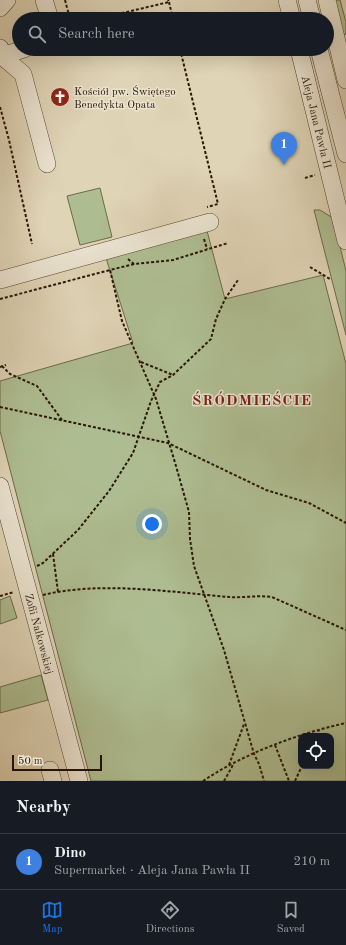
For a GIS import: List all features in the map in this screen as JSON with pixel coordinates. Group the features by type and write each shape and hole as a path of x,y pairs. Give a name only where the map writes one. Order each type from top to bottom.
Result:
{"street":[{"path":"0,8 7,0"},
{"path":"44,0 48,12"},
{"path":"288,0 291,12"},
{"path":"307,0 310,12"},
{"path":"327,0 330,12"},
{"path":"334,29 346,80"},
{"path":"1,52 12,51"},
{"path":"1,52 23,74 47,164"},
{"name":"Aleja Jana Pawła II","path":"301,56 342,198 346,241"},
{"path":"321,56 346,154"},
{"path":"0,280 210,222"},
{"name":"Zofii Nałkowskiej","path":"0,486 79,781"}],"path":[{"path":"65,0 68,12"},
{"path":"125,12 168,1 171,12"},
{"path":"182,56 218,204"},
{"path":"0,107 9,140 32,244"},
{"path":"205,240 207,249"},
{"path":"0,300 134,264 172,260 228,243"},
{"path":"120,247 124,257 134,264"},
{"path":"310,267 330,279"},
{"path":"110,270 122,321 141,362 154,397 168,443 188,512 194,566 202,593 224,650 244,723 264,781"},
{"path":"34,568 43,563 78,530 109,491 133,453 160,382 173,375 210,339 216,319 225,299 238,280"},
{"path":"141,362 173,375"},
{"path":"1,367 6,365"},
{"path":"1,367 10,374 37,386 63,420"},
{"path":"0,407 168,443 266,490 309,503 346,523"},
{"path":"53,554 58,592"},
{"path":"36,597 84,588 202,593 229,597 272,597 346,630"},
{"path":"229,766 244,723"},
{"path":"203,781 229,766 275,745 319,729 346,723"},
{"path":"317,733 319,729"},
{"path":"275,745 289,781"},
{"path":"224,781 234,764"},
{"path":"295,781 301,769"}],"green space":[{"path":"334,0 340,0 346,22 346,34 342,35"},
{"path":"100,188 112,237 80,245 67,196"},
{"path":"314,210 320,210 333,218 346,271 346,335"},
{"path":"206,227 225,299 323,275 346,364 346,781 91,781 0,431 0,381 133,343 106,258"},
{"path":"10,596 17,618 0,624 0,600"},
{"path":"41,675 48,700 0,713 0,687"}],"place":[{"name":"Kościół pw. Świętego Benedykta Opata","path":"60,97"},
{"name":"Dino","path":"284,165"}],"district":[{"name":"ŚRÓDMIEŚCIE","path":"252,400"}]}
